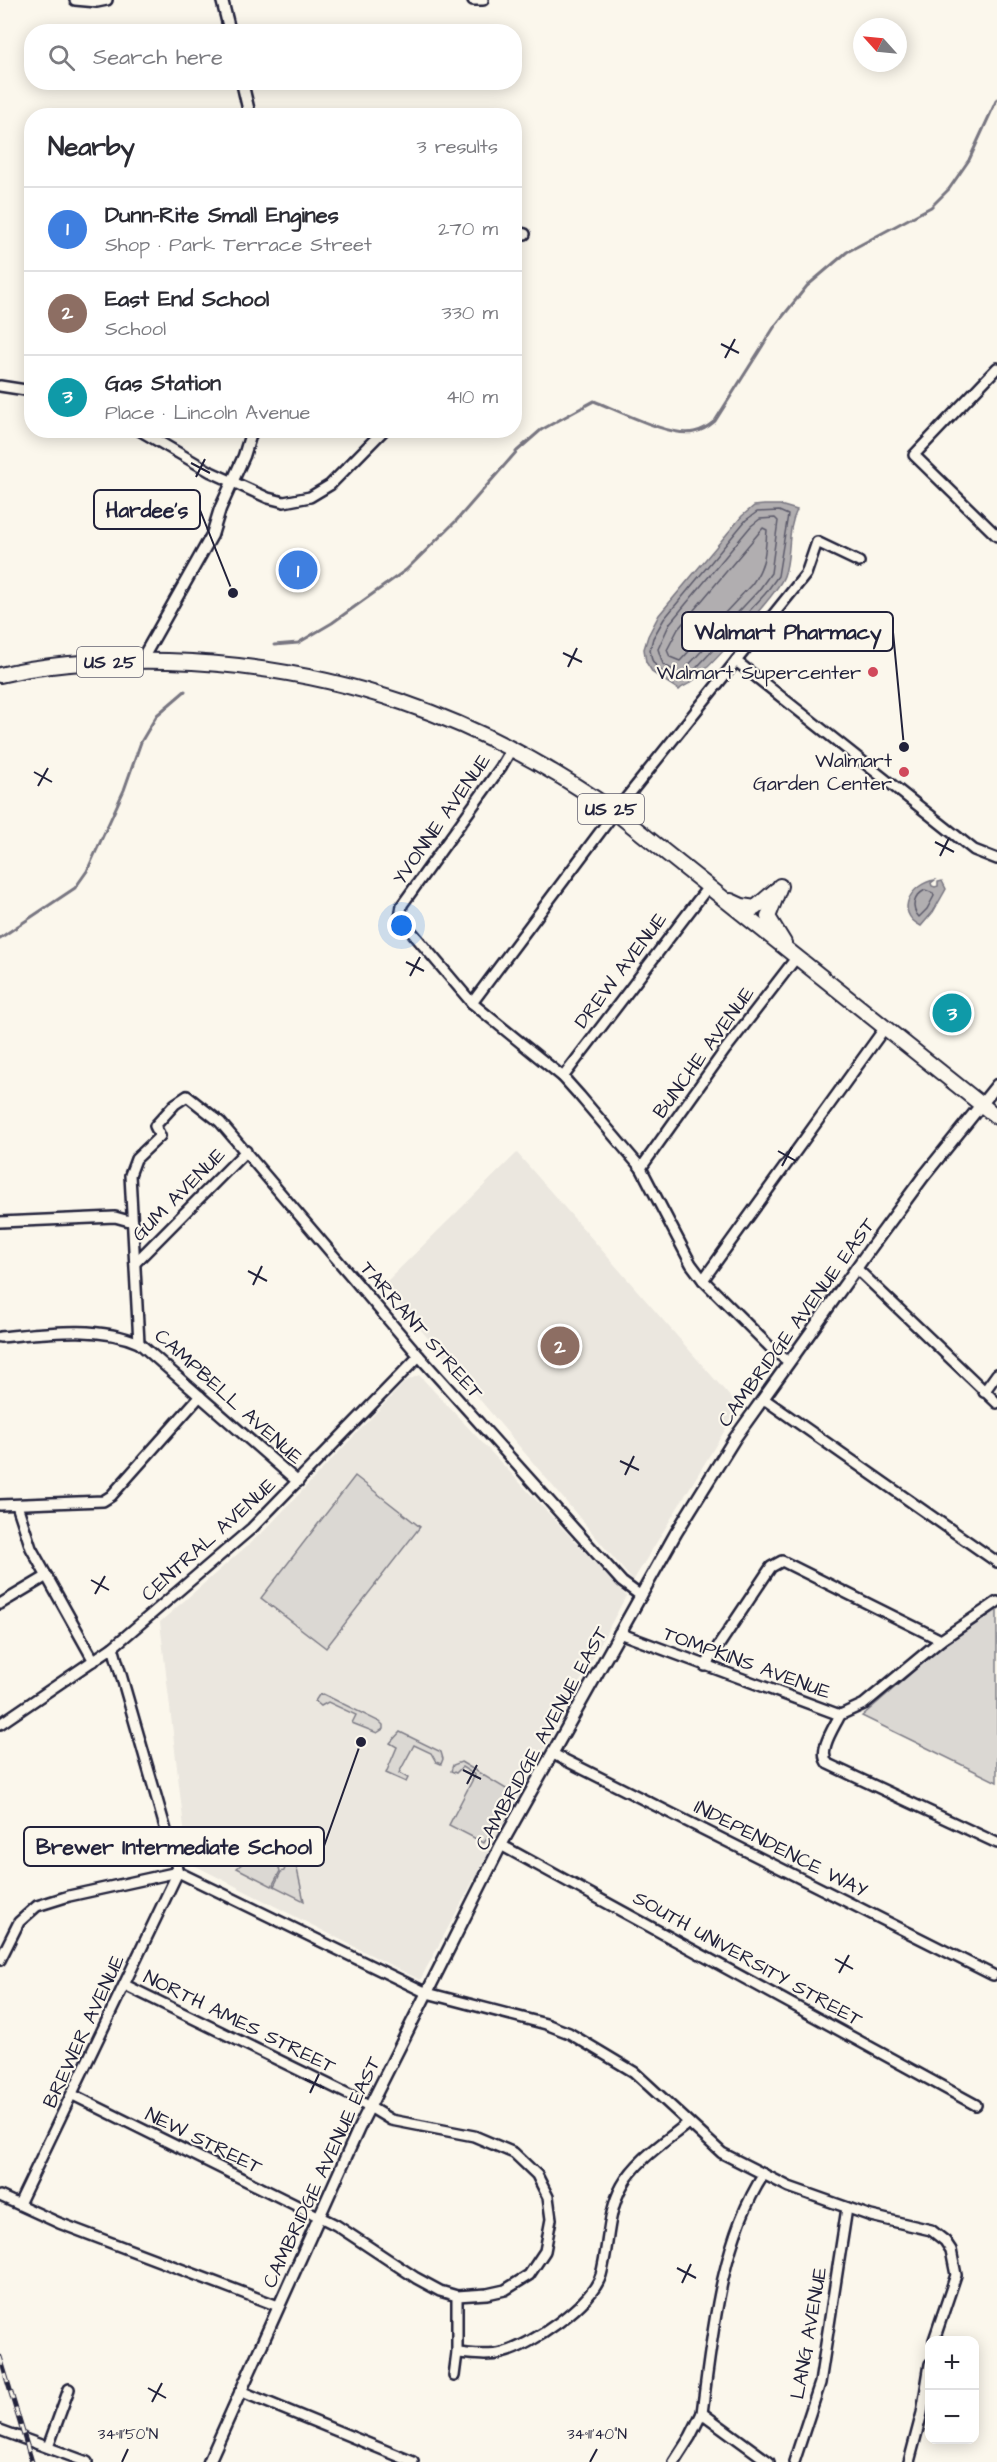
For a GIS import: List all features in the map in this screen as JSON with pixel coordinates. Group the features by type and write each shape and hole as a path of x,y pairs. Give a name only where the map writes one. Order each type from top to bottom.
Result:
{"highway":[{"name":"US 25","path":"0,675 47,667 141,661 240,666 342,684 385,696 437,715 512,748 615,812 997,1117"},
{"path":"710,889 742,906 755,908 780,886 768,917 794,957"}],"main road":[{"path":"222,0 228,24"},
{"path":"244,90 248,108"},
{"path":"141,661 212,535 250,438"},
{"name":"CAMBRIDGE AVENUE EAST","path":"209,2462 370,2107 501,1845 641,1596 710,1476 789,1362 918,1183 997,1085"}],"street":[{"path":"75,0 97,2 107,0"},
{"path":"473,0 483,0"},
{"path":"997,368 914,455 997,536"},
{"path":"0,386 24,390"},
{"path":"153,438 232,482 278,501 293,502 310,498 330,485 376,438"},
{"path":"789,1362 773,1350 704,1280 682,1249 641,1168 563,1077 472,1003 615,812 806,574 817,542 859,562"},
{"path":"736,661 974,850 997,859"},
{"name":"YVONNE AVENUE","path":"472,1003 403,923 399,912 512,748"},
{"name":"DREW AVENUE","path":"563,1077 710,889"},
{"name":"BUNCHE AVENUE","path":"641,1168 724,1050 794,957"},
{"path":"704,1280 884,1029"},
{"name":"TARRANT STREET","path":"176,1104 187,1096 220,1122 419,1356 622,1582 641,1596"},
{"name":"CAMPBELL AVENUE","path":"176,1104 155,1126 160,1136 136,1159 130,1181 139,1344 298,1482"},
{"name":"GUM AVENUE","path":"135,1263 246,1151"},
{"path":"0,1222 115,1217 133,1222"},
{"path":"856,1268 997,1403"},
{"path":"0,1337 96,1332 119,1335 139,1344"},
{"name":"CENTRAL AVENUE","path":"0,1724 113,1647 252,1528 419,1356"},
{"path":"984,1392 997,1374"},
{"path":"0,1505 96,1503 104,1500 111,1496 200,1396"},
{"path":"764,1399 997,1562"},
{"path":"17,1505 28,1542 94,1661"},
{"path":"705,1666 771,1567 782,1561 941,1640"},
{"path":"0,1604 47,1576"},
{"path":"840,1715 864,1704 941,1640 997,1602"},
{"name":"TOMPKINS AVENUE","path":"620,1633 840,1715 824,1753 828,1764 997,1843"},
{"path":"113,1647 178,1872"},
{"name":"INDEPENDENCE WAY","path":"553,1754 993,1975"},
{"name":"SOUTH UNIVERSITY STREET","path":"501,1845 976,2105"},
{"path":"0,1960 19,1922 37,1906 69,1896 178,1872 427,1993 546,2024 569,2033 634,2073 722,2153 789,2187 871,2216 926,2228 945,2241 955,2261 956,2275 935,2336"},
{"name":"BREWER AVENUE","path":"19,2204 178,1872"},
{"name":"NORTH AMES STREET","path":"125,1985 350,2095 391,2120 474,2136 500,2145 522,2158 544,2186 550,2208 550,2230 545,2252 534,2269 522,2281 505,2290 457,2296"},
{"name":"NEW STREET","path":"73,2095 319,2216 434,2288 457,2296"},
{"path":"457,2353 489,2355 514,2349 561,2319 584,2301 594,2289 600,2276 614,2206 622,2185 635,2168 688,2123"},
{"path":"674,2462 702,2413 727,2258 753,2191 764,2174"},
{"path":"0,2196 59,2223 278,2306"},
{"name":"LANG AVENUE","path":"794,2462 820,2383 847,2208"},
{"path":"454,2376 457,2353 457,2296"},
{"path":"48,2447 69,2389"},
{"path":"909,2462 926,2390"},
{"path":"240,2391 412,2462"},
{"path":"702,2413 769,2462"},
{"path":"0,2430 87,2462"}],"shaded area":[{"path":"517,1153 739,1407 633,1581 383,1285"},
{"path":"419,1375 626,1596 420,1980 188,1862 160,1622 265,1530 406,1381"},
{"path":"355,1476 420,1527 326,1648 261,1598"},
{"path":"997,1610 997,1782 862,1716 939,1649"},
{"path":"323,1694 380,1722 383,1729 377,1733 352,1723 356,1715 328,1702 321,1706 315,1701 319,1695"},
{"path":"400,1732 441,1752 443,1759 441,1764 436,1762 431,1753 414,1745 399,1773 408,1778 406,1782 386,1773 397,1747 390,1743"},
{"path":"461,1762 513,1793 484,1843 449,1825 475,1775 462,1767 456,1773 451,1771 453,1765"},
{"path":"261,1854 286,1858 272,1886 237,1868 249,1858"},
{"path":"288,1859 297,1869 304,1901 274,1886 281,1872 284,1871"}],"water":[{"path":"780,505 797,510 791,526 784,576 769,598 726,648 699,676 679,690 653,673 646,662 644,649 648,636 659,615 742,516 754,506"},
{"path":"935,880 931,883 932,886 938,886 938,882 942,881 946,889 933,912 921,926 908,913 909,899 919,886"}],"waterway":[{"path":"274,645 298,643 332,623 406,570 456,521 517,451 541,430 594,401 672,431 694,432 710,425 715,421 775,326 807,286 847,252 931,207 949,189 969,160 997,99"},
{"path":"0,938 75,888 87,871 124,790 141,742 157,715 185,691"}],"railway":[{"path":"0,2357 32,2462"}],"place":[{"name":"Dunn-Rite Small Engines","path":"298,570"},
{"name":"Hardee's","path":"233,593"},
{"name":"Walmart Supercenter","path":"873,672"},
{"name":"Walmart Pharmacy","path":"904,747"},
{"name":"Walmart Garden Center","path":"904,772"},
{"name":"Gas Station","path":"952,1013"},
{"name":"East End School","path":"560,1346"},
{"name":"Brewer Intermediate School","path":"361,1742"}]}
